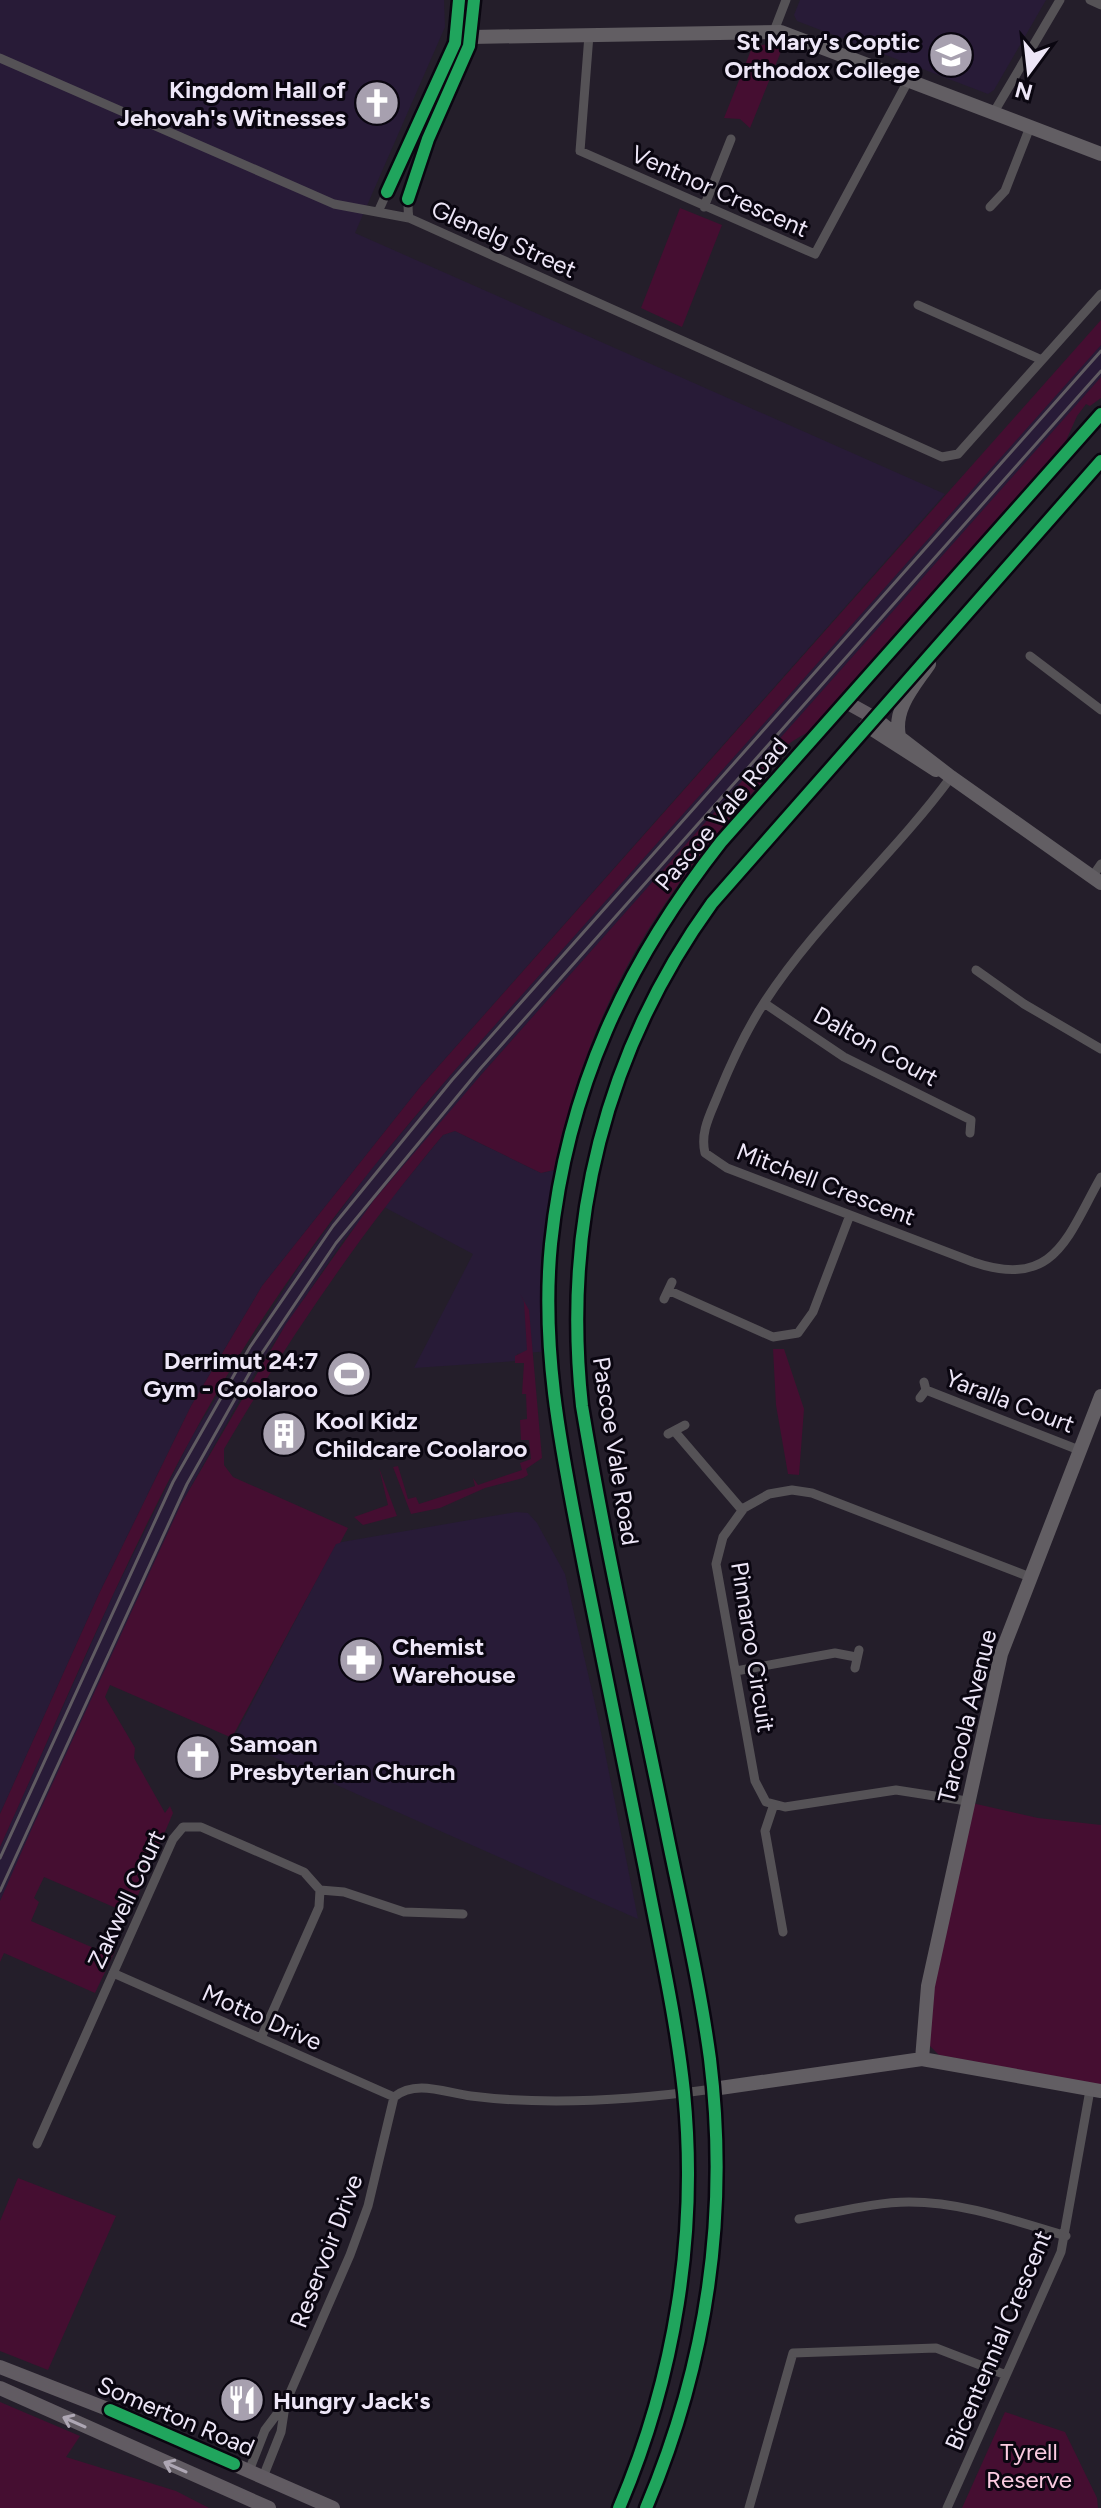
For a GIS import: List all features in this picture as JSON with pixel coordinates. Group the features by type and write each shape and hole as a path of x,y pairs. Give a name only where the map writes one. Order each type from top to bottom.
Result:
{"main road":[{"name":"Pascoe Vale Road","path":"619,2508 642,2452 662,2385 680,2295 688,2176 684,2093 668,1987 569,1488 550,1374 550,1258 566,1151 591,1066 624,987 679,897 721,842 1101,414"},
{"name":"Pascoe Vale Road","path":"646,2508 674,2435 706,2311 715,2236 717,2154 713,2089 700,1999 596,1483 578,1369 576,1288 587,1192 615,1084 643,1017 688,936 730,878 1101,461"},
{"path":"846,702 870,721"},
{"path":"569,1488 596,1483"},
{"name":"Somerton Road","path":"0,2367 333,2508"},
{"path":"662,2385 676,2385 692,2374"},
{"name":"Somerton Road","path":"0,2388 269,2508"},
{"path":"245,2498 256,2474"}],"street":[{"path":"378,212 465,36 459,0"},
{"path":"409,218 408,199 465,36 474,0"},
{"path":"774,31 786,0"},
{"path":"994,112 1060,0"},
{"path":"1090,0 1101,5"},
{"path":"465,36 774,31 1101,154"},
{"name":"Ventnor Crescent","path":"589,35 580,151 815,254 908,81"},
{"name":"Glenelg Street","path":"0,58 334,204 409,218 942,457 958,454 1042,360"},
{"path":"990,207 1005,191 1030,127"},
{"path":"704,207 731,139"},
{"path":"918,305 1042,360 1101,294"},
{"path":"899,736 898,718 904,701 935,655 934,649"},
{"path":"1030,656 1101,710"},
{"path":"870,721 899,736 951,777 1098,875"},
{"path":"870,721 920,763 951,777"},
{"name":"Mitchell Crescent","path":"951,777 912,829 788,970 764,1003 742,1040 706,1125 702,1141 705,1153 727,1168 984,1266 1012,1272 1028,1269 1053,1256 1101,1177"},
{"path":"975,958 972,973 1101,1049"},
{"name":"Dalton Court","path":"764,1003 844,1057 975,1116 970,1133"},
{"path":"668,1291 773,1337 798,1333 813,1312 850,1215"},
{"name":"Yaralla Court","path":"923,1390 1079,1450"},
{"name":"Tarcoola Avenue","path":"922,2059 928,1986 1001,1654 1101,1396"},
{"path":"685,1425 672,1433 742,1510 769,1494 792,1490 812,1493 1030,1577"},
{"name":"Pinnaroo Circuit","path":"742,1510 723,1537 716,1564 755,1781 766,1802 773,1807"},
{"path":"736,1671 835,1653 857,1659"},
{"path":"783,1935 765,1831 773,1807 896,1790 967,1801"},
{"name":"Zakwell Court","path":"37,2144 173,1839 183,1827 201,1827 304,1872 320,1890"},
{"path":"261,2038 319,1907 320,1890 344,1892 404,1912 463,1914"},
{"name":"Motto Drive","path":"113,1973 394,2097"},
{"path":"394,2097 416,2087 474,2096 529,2099 684,2093 922,2059 1096,2091"},
{"name":"Bicentennial Crescent","path":"947,2508 1066,2236 1096,2091"},
{"name":"Reservoir Drive","path":"256,2474 281,2432 286,2402 368,2206 394,2097"},
{"path":"799,2219 905,2202 934,2203 963,2207 1066,2236"},
{"path":"749,2508 793,2353 936,2348 1006,2375"},
{"name":"Reservoir Drive","path":"256,2474 265,2430 286,2402"}],"shaded area":[{"path":"0,0 444,0 445,27 355,233 945,494 421,1086 262,1286 191,1406 99,1594 0,1814"},
{"name":"St Mary's Coptic Orthodox College","path":"800,0 1046,0 994,90 988,94 797,21 794,15"},
{"path":"1101,345 1101,377 480,1076 343,1241 262,1360 181,1504 0,1901 0,1847 113,1595 191,1438 298,1268 370,1170 455,1070"},
{"path":"455,1131 541,1173 563,1168 549,1351 517,1354 516,1361 414,1368 473,1254 384,1207 443,1135"},
{"path":"516,1512 528,1513 537,1523 565,1574 598,1717 638,1919 233,1739 336,1543"}],"green space":[{"path":"784,44 750,128 740,119 724,118 753,45"},
{"path":"680,208 722,225 682,327 641,308"},
{"path":"1101,320 1101,345 455,1070 391,1145 301,1263 220,1387 159,1499 0,1847 0,1814 99,1594 191,1406 262,1286 421,1086"},
{"path":"1101,377 1101,398 1090,406 1086,404 1065,443 809,732 781,752 763,781 683,878 653,921 604,1013 584,1062 554,1170 541,1173 455,1131 443,1135 383,1210 327,1288 224,1449 224,1465 233,1477 348,1528 340,1543 336,1544 229,1743 230,1737 110,1685 105,1697 135,1748 134,1758 165,1813 170,1806 173,1813 130,1914 44,1877 34,1898 39,1902 31,1921 96,1949 100,1941 115,1951 95,1993 4,1953 0,1962 0,1901 33,1826 181,1504 286,1324 374,1200 480,1076"},
{"path":"520,1294 529,1310 542,1458 526,1469 528,1475 523,1478 485,1488 440,1508 411,1514 393,1467 398,1466 408,1499 416,1497 419,1504 475,1486 473,1478 478,1485 522,1470 520,1463 531,1459 529,1440 521,1440 520,1420 527,1419 526,1394 522,1394 524,1363 515,1363 515,1356 527,1350 524,1302"},
{"path":"773,1349 784,1349 804,1409 799,1475 788,1474 776,1405"},
{"path":"379,1468 397,1516 363,1525 354,1517 388,1505"},
{"path":"972,1803 1038,1818 1101,1825 1101,2085 939,2055 928,2044 933,1986"},
{"path":"18,2178 116,2216 48,2370 0,2351 0,2221"},
{"path":"0,2402 80,2436 66,2457 176,2491 209,2508 0,2508"},
{"name":"Tyrell Reserve","path":"1005,2412 1065,2432 1097,2498 1098,2508 962,2508"}],"railway":[{"path":"0,1858 173,1482 250,1347 333,1226 452,1080 1101,351"},
{"path":"0,1891 187,1484 254,1365 336,1243 480,1069 1101,371"}],"cycle path":[{"path":"387,192 455,43 459,0"},
{"path":"408,199 428,139 469,46 474,0"},
{"path":"619,2508 655,2408 678,2304 688,2198 688,2145 681,2064 672,2008 577,1530 551,1368 548,1286 551,1244 571,1133 606,1030 657,934 687,888 721,842 1101,414"},
{"path":"646,2508 667,2454 698,2344 708,2288 717,2174 710,2059 696,1976 612,1569 582,1406 577,1338 579,1271 586,1206 599,1142 619,1079 644,1018 675,960 712,903 1101,461"},
{"path":"110,2410 234,2464"}],"place":[{"name":"St Mary's Coptic Orthodox College","path":"951,55"},
{"name":"Kingdom Hall of Jehovah's Witnesses","path":"377,103"},
{"name":"Derrimut 24:7 Gym - Coolaroo","path":"349,1374"},
{"name":"Kool Kidz Childcare Coolaroo","path":"284,1434"},
{"name":"Chemist Warehouse","path":"361,1660"},
{"name":"Samoan Presbyterian Church","path":"198,1757"},
{"name":"Hungry Jack's","path":"242,2400"}]}
